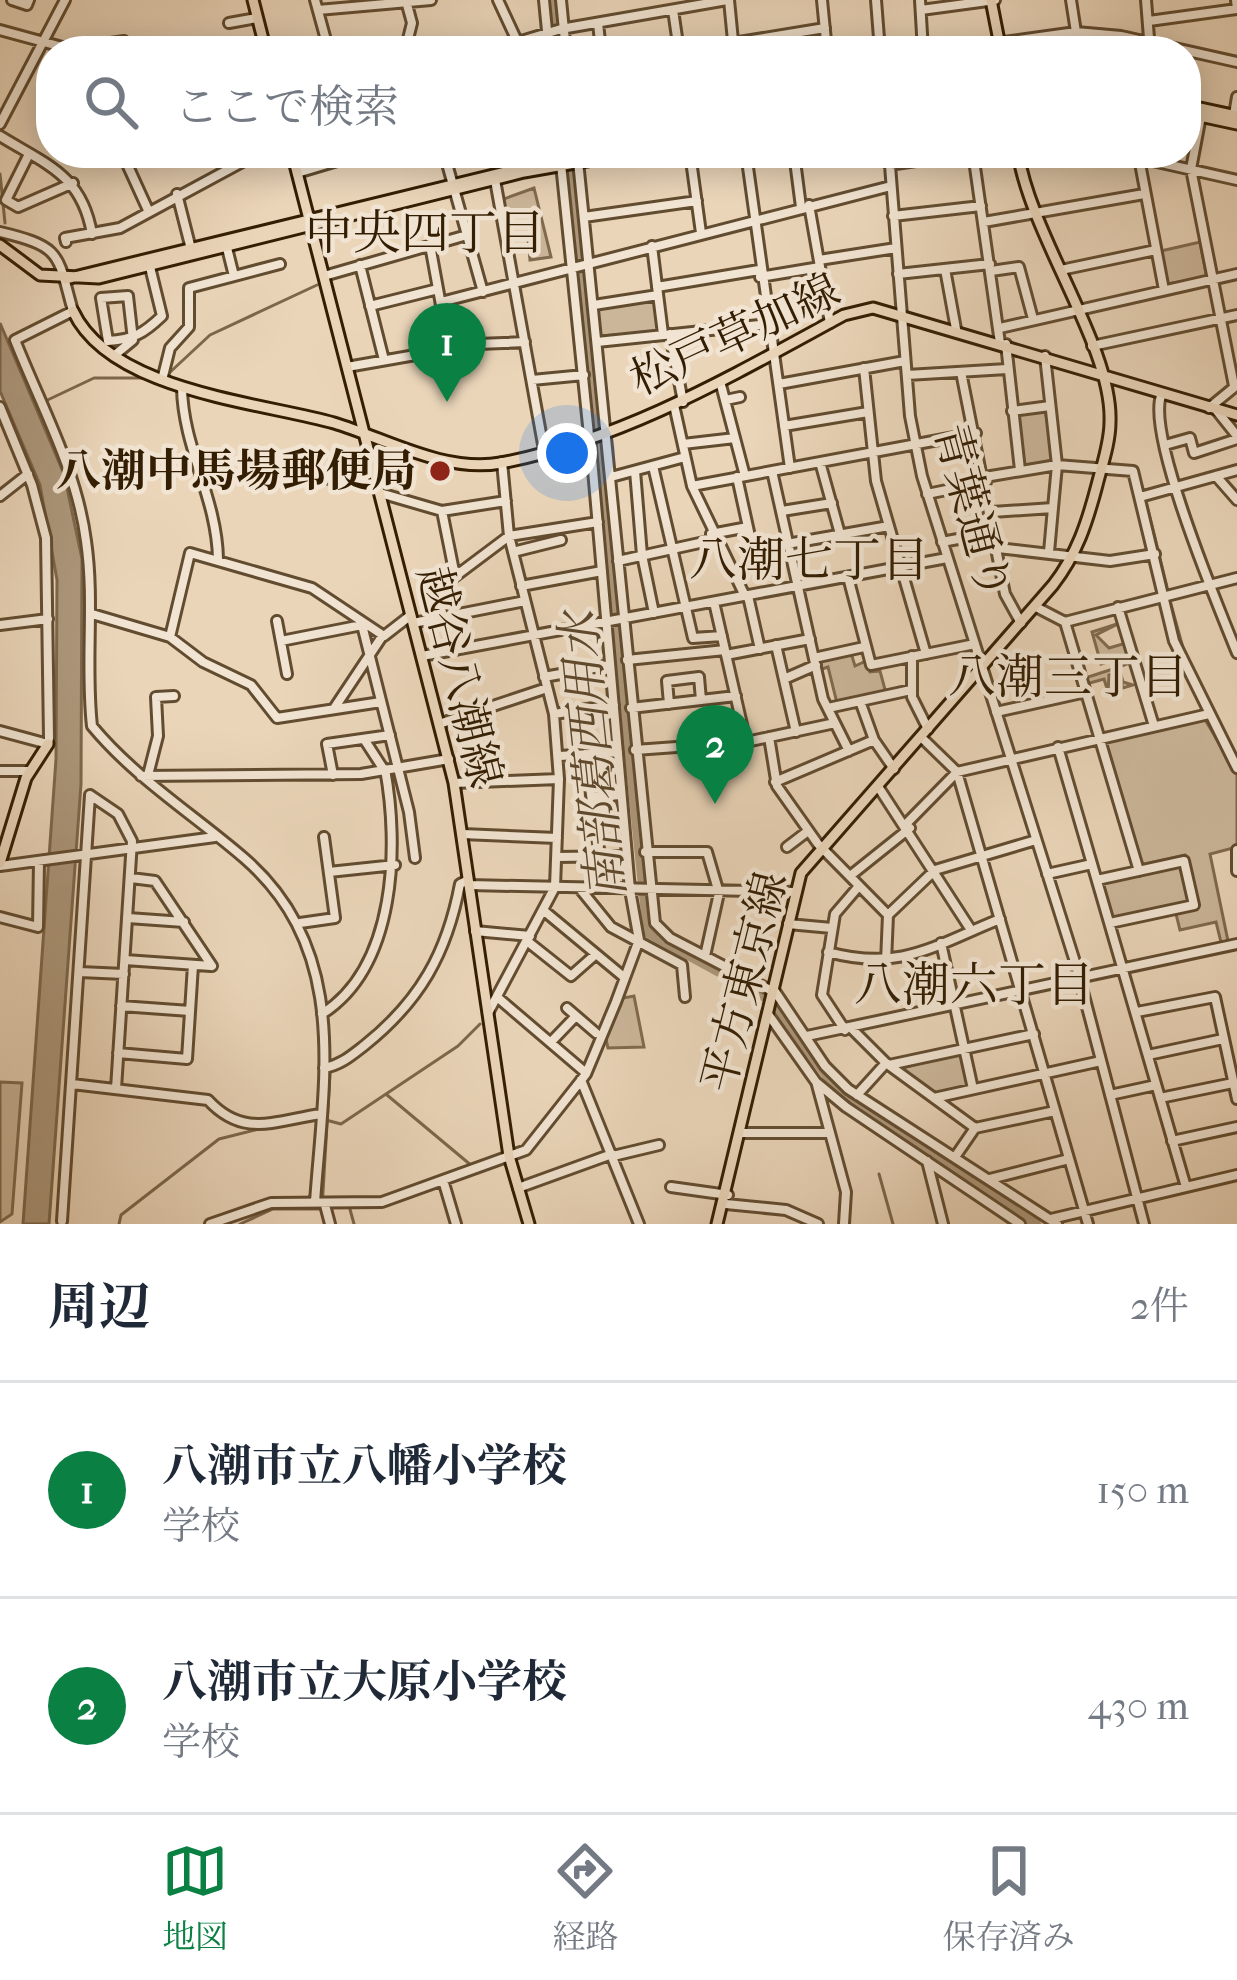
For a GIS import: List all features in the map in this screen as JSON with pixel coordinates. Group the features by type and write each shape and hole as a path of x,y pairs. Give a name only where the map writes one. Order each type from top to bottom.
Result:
{"main road":[{"path":"253,0 262,36"},
{"path":"993,0 998,36"},
{"path":"1201,112 1236,118"},
{"path":"1201,116 1236,118"},
{"name":"越谷八潮線","path":"296,168 449,759 509,1156 530,1224"},
{"path":"66,279 523,168"},
{"path":"454,187 530,168"},
{"name":"平方東京線","path":"717,1224 727,1200 794,892 821,848 896,770 1074,556 1101,468 1111,422 1100,373 1034,213 1022,168"},
{"path":"0,244 40,275 66,279 150,267 311,223"},
{"name":"松戸草加線","path":"73,311 87,335 182,388 364,433 454,463 502,463 679,404 862,309 901,312 1237,415"},
{"path":"0,864 30,771 48,744"}],"street":[{"path":"12,0 27,5 29,0"},
{"path":"46,36 65,0"},
{"path":"325,36 317,5 431,0"},
{"path":"498,0 515,36"},
{"path":"544,0 549,36"},
{"path":"561,0 564,36"},
{"path":"535,36 667,7 728,0 733,36"},
{"path":"822,0 826,36"},
{"path":"876,0 879,36"},
{"path":"922,36 920,5 993,0"},
{"path":"1071,0 1076,32"},
{"path":"1146,0 1150,36"},
{"path":"1149,21 1237,9 1236,0"},
{"path":"406,1 412,23 409,36"},
{"path":"667,7 675,36"},
{"path":"229,23 257,18"},
{"path":"598,22 600,36"},
{"path":"787,36 825,28"},
{"path":"0,30 36,38"},
{"path":"1054,36 1076,32 1096,36"},
{"path":"0,124 36,55"},
{"path":"1201,56 1237,62"},
{"path":"1236,118 1237,98"},
{"path":"0,136 36,159"},
{"path":"29,154 6,200 18,207 73,183"},
{"path":"50,168 73,183 87,205 92,234"},
{"path":"129,168 148,210"},
{"path":"66,242 65,238 120,228 229,168"},
{"path":"297,173 314,168"},
{"path":"448,168 483,292"},
{"path":"561,168 584,375 610,477 646,890 658,929 774,992 834,1078 1054,1222 1084,1209 1237,1175"},
{"path":"210,1224 271,1204 382,1202 526,1150 584,1076 639,940 621,795 598,522 597,342 579,168"},
{"path":"692,168 701,232"},
{"path":"747,168 790,468"},
{"path":"797,168 830,322"},
{"name":"青葉通り","path":"890,168 914,445 1080,979 1144,1224"},
{"path":"974,168 1020,470"},
{"path":"1140,168 1164,290"},
{"path":"1182,168 1237,180"},
{"path":"1166,445 1190,438 1194,453 1237,437 1213,410 1236,386 1191,170"},
{"path":"495,180 544,450"},
{"path":"441,302 752,218 891,186"},
{"path":"177,194 191,249"},
{"path":"984,222 1144,194"},
{"path":"584,217 697,201"},
{"path":"893,216 981,206"},
{"path":"0,232 51,249 66,279 73,311 15,340 78,497 92,614 92,726 278,891 300,923 315,964 322,1013 320,1204 330,1224"},
{"path":"324,276 467,235"},
{"path":"430,245 449,349"},
{"path":"652,246 692,486 712,537 746,596 760,649"},
{"path":"226,248 234,276"},
{"path":"594,304 896,248"},
{"path":"1059,271 1156,250"},
{"path":"162,380 170,348 189,327 189,288 280,265"},
{"path":"360,266 384,360"},
{"path":"116,354 162,316 150,267"},
{"path":"898,274 1019,267 1033,320"},
{"path":"945,268 956,329"},
{"path":"1000,328 1237,274"},
{"path":"370,306 438,289"},
{"path":"128,296 133,340 105,338 101,298 128,296"},
{"path":"1090,346 1237,315"},
{"path":"597,342 768,324"},
{"path":"347,367 525,341"},
{"path":"1045,356 1057,465 1049,552"},
{"path":"779,384 905,361"},
{"path":"864,368 871,453 926,653"},
{"path":"906,375 1007,369"},
{"path":"961,372 1005,594 1021,623"},
{"path":"532,380 584,375"},
{"path":"721,385 735,438 753,550 890,526"},
{"path":"182,388 185,428 214,510 218,559"},
{"path":"1161,395 1156,410 1178,487 1208,584 1236,646"},
{"path":"726,400 740,397"},
{"path":"1012,411 1050,406"},
{"path":"0,407 4,427 28,474 48,552 48,744 0,730"},
{"path":"784,427 868,412"},
{"path":"692,486 976,433"},
{"path":"682,444 735,438"},
{"path":"610,477 685,457"},
{"path":"820,462 840,534"},
{"path":"488,1013 555,887 560,756 554,714 509,536 502,463"},
{"path":"927,494 1057,465 1132,471 1177,650 1237,768"},
{"path":"652,466 693,638 722,636"},
{"path":"1140,497 1237,470"},
{"path":"634,471 642,555 654,613"},
{"path":"772,471 815,662 828,708 849,752"},
{"path":"0,496 28,474"},
{"path":"1216,476 1237,500"},
{"path":"380,494 442,511 506,501"},
{"path":"782,512 832,502"},
{"path":"992,512 1053,508"},
{"path":"442,511 454,576"},
{"path":"443,617 437,590 509,536 598,522"},
{"path":"618,561 748,527"},
{"path":"942,542 995,532"},
{"path":"513,553 561,540"},
{"path":"998,548 1114,560 1155,554"},
{"path":"170,637 187,555 218,559 329,596 383,635"},
{"path":"422,656 947,558"},
{"path":"521,586 602,571"},
{"path":"848,577 871,664 975,644"},
{"path":"1036,607 1065,622 1237,578"},
{"path":"334,708 383,635 412,619 525,602"},
{"path":"714,602 746,742"},
{"path":"1118,607 1154,726"},
{"path":"92,614 170,637 203,662 250,685 277,718 382,702"},
{"path":"0,625 48,620"},
{"path":"277,621 287,674"},
{"path":"1065,622 1139,871"},
{"path":"281,641 362,626 416,858"},
{"path":"627,660 760,649 810,639"},
{"path":"776,646 796,732"},
{"path":"784,679 815,662 864,646"},
{"path":"912,656 911,690 926,734 957,772 1088,1224"},
{"path":"440,724 546,683 610,665"},
{"path":"669,704 667,681 699,677 701,700"},
{"path":"828,708 911,690"},
{"path":"996,712 1086,692"},
{"path":"145,776 158,736 156,697 174,696"},
{"path":"632,708 736,696"},
{"path":"860,701 874,740 896,770"},
{"path":"554,714 614,705"},
{"path":"850,877 908,826 957,772 1208,714"},
{"path":"635,750 746,742 835,723"},
{"path":"333,775 327,743 390,735"},
{"path":"769,737 775,782 821,848 888,915"},
{"path":"322,1013 360,972 389,896 395,865 396,828 384,770 364,739"},
{"path":"775,782 874,740"},
{"path":"1058,747 1186,1186"},
{"path":"560,756 618,752"},
{"path":"585,754 600,856"},
{"path":"145,776 333,775 449,759"},
{"path":"0,771 30,771"},
{"path":"454,783 559,778"},
{"path":"879,788 908,826 971,930"},
{"path":"62,1221 90,795 118,814 132,848 116,1089"},
{"path":"592,797 621,795"},
{"path":"788,847 808,831"},
{"path":"462,833 556,838"},
{"path":"0,864 217,836"},
{"path":"300,923 335,917 324,837"},
{"path":"886,962 888,915 935,870 1036,840"},
{"path":"1237,850 1237,871"},
{"path":"645,852 707,852 719,893 705,956"},
{"path":"556,857 628,856"},
{"path":"0,917 38,927 41,861"},
{"path":"1097,880 1184,861 1194,905 1110,923"},
{"path":"1047,874 1092,863"},
{"path":"329,872 395,865"},
{"path":"125,960 212,966 155,881 131,878"},
{"path":"324,1067 348,1058 410,1004 440,957 460,884 794,892"},
{"path":"859,886 835,914 822,995 849,1029 887,1064 975,1128"},
{"path":"580,888 603,921 682,965 685,997"},
{"path":"544,910 625,978"},
{"path":"128,918 186,922"},
{"path":"829,952 886,962 1000,919"},
{"path":"788,924 832,928"},
{"path":"476,931 528,938 572,976 596,954"},
{"path":"941,943 973,1089"},
{"path":"807,1036 1237,944"},
{"path":"118,1054 187,1059 193,965"},
{"path":"80,972 124,974"},
{"path":"1136,1012 1212,995 1237,1099"},
{"path":"497,998 584,1076 639,1224"},
{"path":"122,1006 190,1011"},
{"path":"567,1008 596,1034"},
{"path":"769,1011 816,1082 846,1192 844,1224"},
{"path":"550,1042 576,1016"},
{"path":"857,1096 887,1064 1034,1034"},
{"path":"1148,1055 1224,1039"},
{"path":"934,1098 1101,1060"},
{"path":"816,1082 1020,1224"},
{"path":"1160,1098 1233,1082"},
{"path":"72,1084 208,1100 223,1118 236,1124 321,1114"},
{"path":"1110,1095 1156,1085"},
{"path":"955,1156 975,1128 1055,1111"},
{"path":"1172,1141 1237,1127"},
{"path":"741,1133 830,1132"},
{"path":"518,1188 658,1144"},
{"path":"990,1179 1069,1159"},
{"path":"926,1160 943,1224"},
{"path":"443,1180 457,1224"},
{"path":"671,1187 786,1210 818,1224"}],"shaded area":[{"path":"534,188 551,257 530,260 528,239 535,237 529,214 505,216 501,200"},
{"path":"1200,242 1207,278 1166,284 1161,251"},
{"path":"655,298 660,332 600,336 597,308"},
{"path":"0,323 64,474 82,559 81,784 49,1224 23,1224 56,759 57,580 40,485 0,391"},
{"path":"1045,409 1054,460 1024,467 1017,412"},
{"path":"1120,623 1096,635 1109,648 1126,643 1132,662 1119,667 1123,682 1133,685 1123,688 1118,673 1109,675 1108,692 1104,679 1086,684 1085,678 1116,668 1113,660 1101,664 1092,632"},
{"path":"851,653 855,666 866,661 870,672 880,671 886,693 837,703 828,667 819,670 817,660"},
{"path":"1204,718 1237,773 1237,847 1210,854 1228,941 1221,942 1216,922 1180,930 1174,906 1112,920 1101,882 1187,862 1185,855 1140,865 1104,742"},
{"path":"634,996 644,1047 608,1048 606,1039 623,998"},
{"path":"960,1052 968,1088 934,1095 899,1069"},
{"path":"0,1082 22,1083 12,1214 0,1222"}],"waterway":[{"name":"南部葛西用水","path":"552,0 556,36"},
{"name":"南部葛西用水","path":"568,168 648,933 769,999 844,1098 1036,1224"},
{"path":"0,174 5,223"},
{"path":"167,375 210,335 317,285"},
{"path":"37,405 94,378 146,378"},
{"path":"187,400 189,416"},
{"path":"196,449 205,465 243,459 284,477 369,491"},
{"path":"1146,501 1167,587"},
{"path":"1170,601 1185,655"},
{"path":"1219,722 1237,757"},
{"path":"295,1123 322,1119 341,1124 458,1046 480,1024"},
{"path":"240,1224 273,1209 322,1209 330,1073"},
{"path":"387,1095 472,1166"},
{"path":"119,1224 121,1215 219,1139 267,1127"},
{"path":"879,1174 893,1224"},
{"path":"379,1198 400,1191"},
{"path":"348,1202 354,1224"}],"place":[{"name":"八潮市立八幡小学校","path":"447,402"},
{"name":"八潮中馬場郵便局","path":"440,471"},
{"name":"八潮市立大原小学校","path":"715,804"}],"district":[{"name":"中央四丁目","path":"425,233"},
{"name":"八潮七丁目","path":"809,560"},
{"name":"八潮三丁目","path":"1068,677"},
{"name":"八潮六丁目","path":"974,985"}]}
